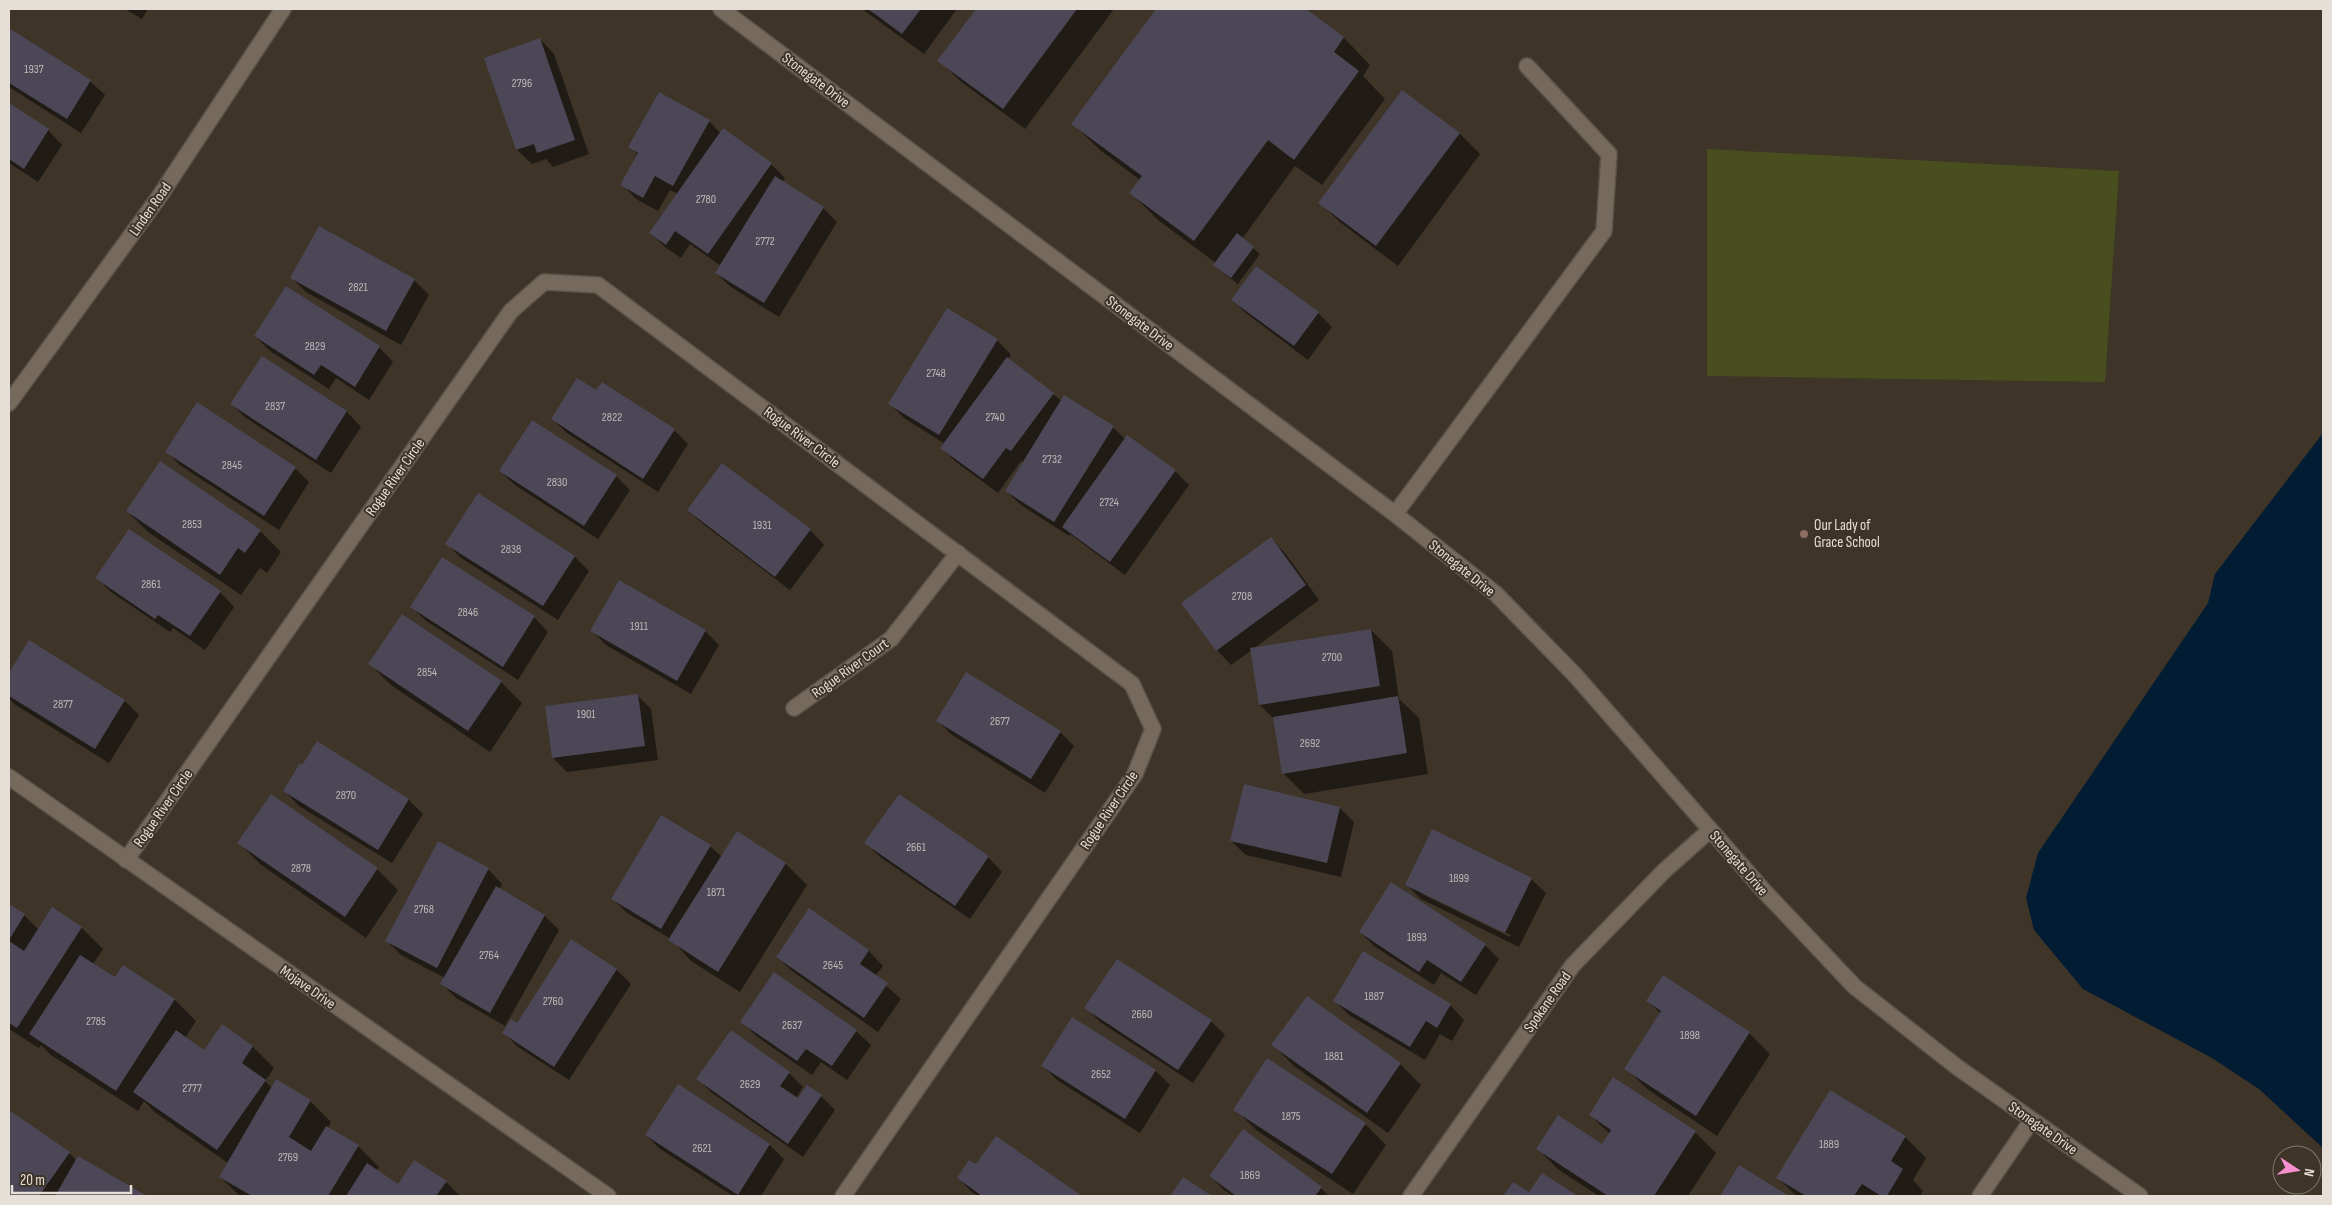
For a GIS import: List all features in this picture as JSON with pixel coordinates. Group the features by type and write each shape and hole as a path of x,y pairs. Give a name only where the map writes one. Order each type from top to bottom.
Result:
{"street":[{"name":"Linden Road","path":"9,403 159,197 283,9"},
{"name":"Stonegate Drive","path":"721,9 1395,514 1496,594 1575,675 1764,891 1855,987 1957,1068 2140,1196"},
{"path":"1395,514 1604,231 1609,154 1526,66"},
{"name":"Rogue River Circle","path":"126,860 511,311 544,282 598,284 1132,684 1153,729 1135,774 843,1196"},
{"name":"Rogue River Court","path":"794,708 891,639 958,553"},
{"name":"Mojave Drive","path":"9,777 608,1196"},
{"name":"Spokane Road","path":"1411,1196 1573,965 1664,871 1710,830"},
{"path":"1980,1196 2032,1120"}],"green space":[{"path":"1707,149 2119,171 2105,382 1707,376"}],"water":[{"path":"2323,433 2323,1148 2322,1145 2259,1089 2212,1058 2083,989 2034,930 2026,898 2038,853 2208,603 2215,574"}],"building":[{"path":"868,9 921,9 902,34"},
{"path":"976,9 1077,9 1003,109 937,61"},
{"path":"1156,9 1306,9 1344,37 1334,52 1359,71 1294,160 1268,140 1194,241 1129,193 1142,176 1071,124"},
{"path":"9,28 91,80 67,119 9,83"},
{"path":"540,38 575,140 537,153 534,144 516,150 484,58"},
{"path":"1402,90 1460,133 1376,246 1318,203"},
{"path":"659,92 710,120 673,186 655,176 643,198 620,185 638,153 628,147"},
{"path":"9,103 49,129 24,169 9,159"},
{"path":"723,128 772,163 708,254 675,231 666,245 649,233"},
{"path":"775,176 824,207 764,303 715,273"},
{"path":"319,226 415,279 386,331 290,278"},
{"path":"1237,233 1254,247 1231,278 1213,265"},
{"path":"1256,266 1319,312 1294,346 1231,300"},
{"path":"286,286 380,346 355,387 321,365 314,375 254,336"},
{"path":"947,308 998,339 939,435 888,404"},
{"path":"262,356 347,411 316,460 230,404"},
{"path":"1007,357 1054,393 1011,451 1006,448 983,479 940,448"},
{"path":"577,378 596,390 602,382 675,429 643,479 551,419"},
{"path":"1064,395 1114,426 1054,522 1005,491"},
{"path":"197,402 296,467 264,516 165,452"},
{"path":"532,420 617,475 584,526 499,471"},
{"path":"1127,435 1176,470 1110,562 1062,527"},
{"path":"160,461 261,530 245,553 238,548 220,575 126,511"},
{"path":"722,463 811,529 775,577 687,510"},
{"path":"478,493 575,556 543,606 445,544"},
{"path":"129,529 221,591 190,636 158,615 155,619 95,578"},
{"path":"1271,537 1306,585 1216,651 1181,603"},
{"path":"442,557 535,616 503,667 410,607"},
{"path":"619,580 706,630 677,681 590,631"},
{"path":"402,614 502,681 468,731 368,664"},
{"path":"1371,629 1380,686 1259,705 1250,648"},
{"path":"29,640 125,700 95,749 9,696 9,673"},
{"path":"966,672 1061,731 1031,779 936,721"},
{"path":"638,694 645,746 552,758 545,706"},
{"path":"1398,696 1407,753 1282,774 1273,717"},
{"path":"317,741 409,799 378,850 283,791 300,763 302,765"},
{"path":"1244,784 1340,807 1327,863 1230,841"},
{"path":"271,794 378,868 345,917 237,843"},
{"path":"899,794 989,856 955,906 864,843"},
{"path":"661,815 711,845 661,929 611,899"},
{"path":"1432,829 1532,878 1505,933 1405,885"},
{"path":"737,831 786,863 718,972 668,940"},
{"path":"438,841 489,868 437,968 385,941"},
{"path":"1391,882 1486,944 1461,982 1427,960 1419,972 1359,932"},
{"path":"496,886 545,915 490,1013 440,984"},
{"path":"9,904 25,914 9,940"},
{"path":"52,907 82,927 17,1028 9,1023 9,941 24,951"},
{"path":"809,908 869,950 860,964 888,983 864,1018 776,957"},
{"path":"571,939 617,969 554,1067 502,1033 511,1019 517,1023"},
{"path":"1363,951 1451,1004 1437,1028 1426,1021 1410,1047 1333,1001"},
{"path":"80,955 115,977 123,965 175,999 116,1091 29,1034"},
{"path":"1117,959 1212,1020 1178,1070 1084,1008"},
{"path":"774,972 857,1030 832,1066 806,1049 797,1061 740,1022"},
{"path":"1663,975 1750,1032 1696,1116 1624,1069 1661,1011 1646,1001"},
{"path":"1307,996 1401,1063 1367,1113 1271,1045"},
{"path":"1072,1017 1156,1070 1125,1119 1041,1066"},
{"path":"222,1024 253,1046 242,1063 266,1080 217,1150 133,1092 176,1030 204,1050"},
{"path":"731,1030 790,1072 780,1086 798,1098 807,1085 822,1095 788,1144 696,1079"},
{"path":"1267,1058 1366,1123 1332,1174 1233,1110"},
{"path":"1613,1077 1696,1131 1654,1196 1608,1196 1536,1149 1558,1115 1602,1144 1611,1130 1589,1115"},
{"path":"276,1079 311,1100 289,1137 311,1151 326,1126 359,1145 328,1196 252,1196 219,1177"},
{"path":"678,1084 770,1144 738,1195 645,1135"},
{"path":"1830,1090 1906,1136 1891,1161 1903,1169 1887,1196 1881,1196 1862,1184 1854,1196 1806,1196 1776,1178"},
{"path":"9,1110 70,1152 39,1196 9,1196"},
{"path":"1243,1129 1322,1187 1315,1196 1236,1196 1209,1176"},
{"path":"996,1136 1082,1196 982,1196 957,1178 969,1160 976,1164"},
{"path":"78,1156 147,1196 55,1196"},
{"path":"414,1160 447,1181 436,1196 346,1196 367,1163 398,1184"},
{"path":"1739,1165 1789,1196 1720,1196"},
{"path":"1542,1173 1578,1196 1503,1196 1513,1182 1529,1192"},
{"path":"1183,1177 1212,1196 1170,1196"}],"place":[{"name":"Our Lady of Grace School","path":"1804,534"}]}
